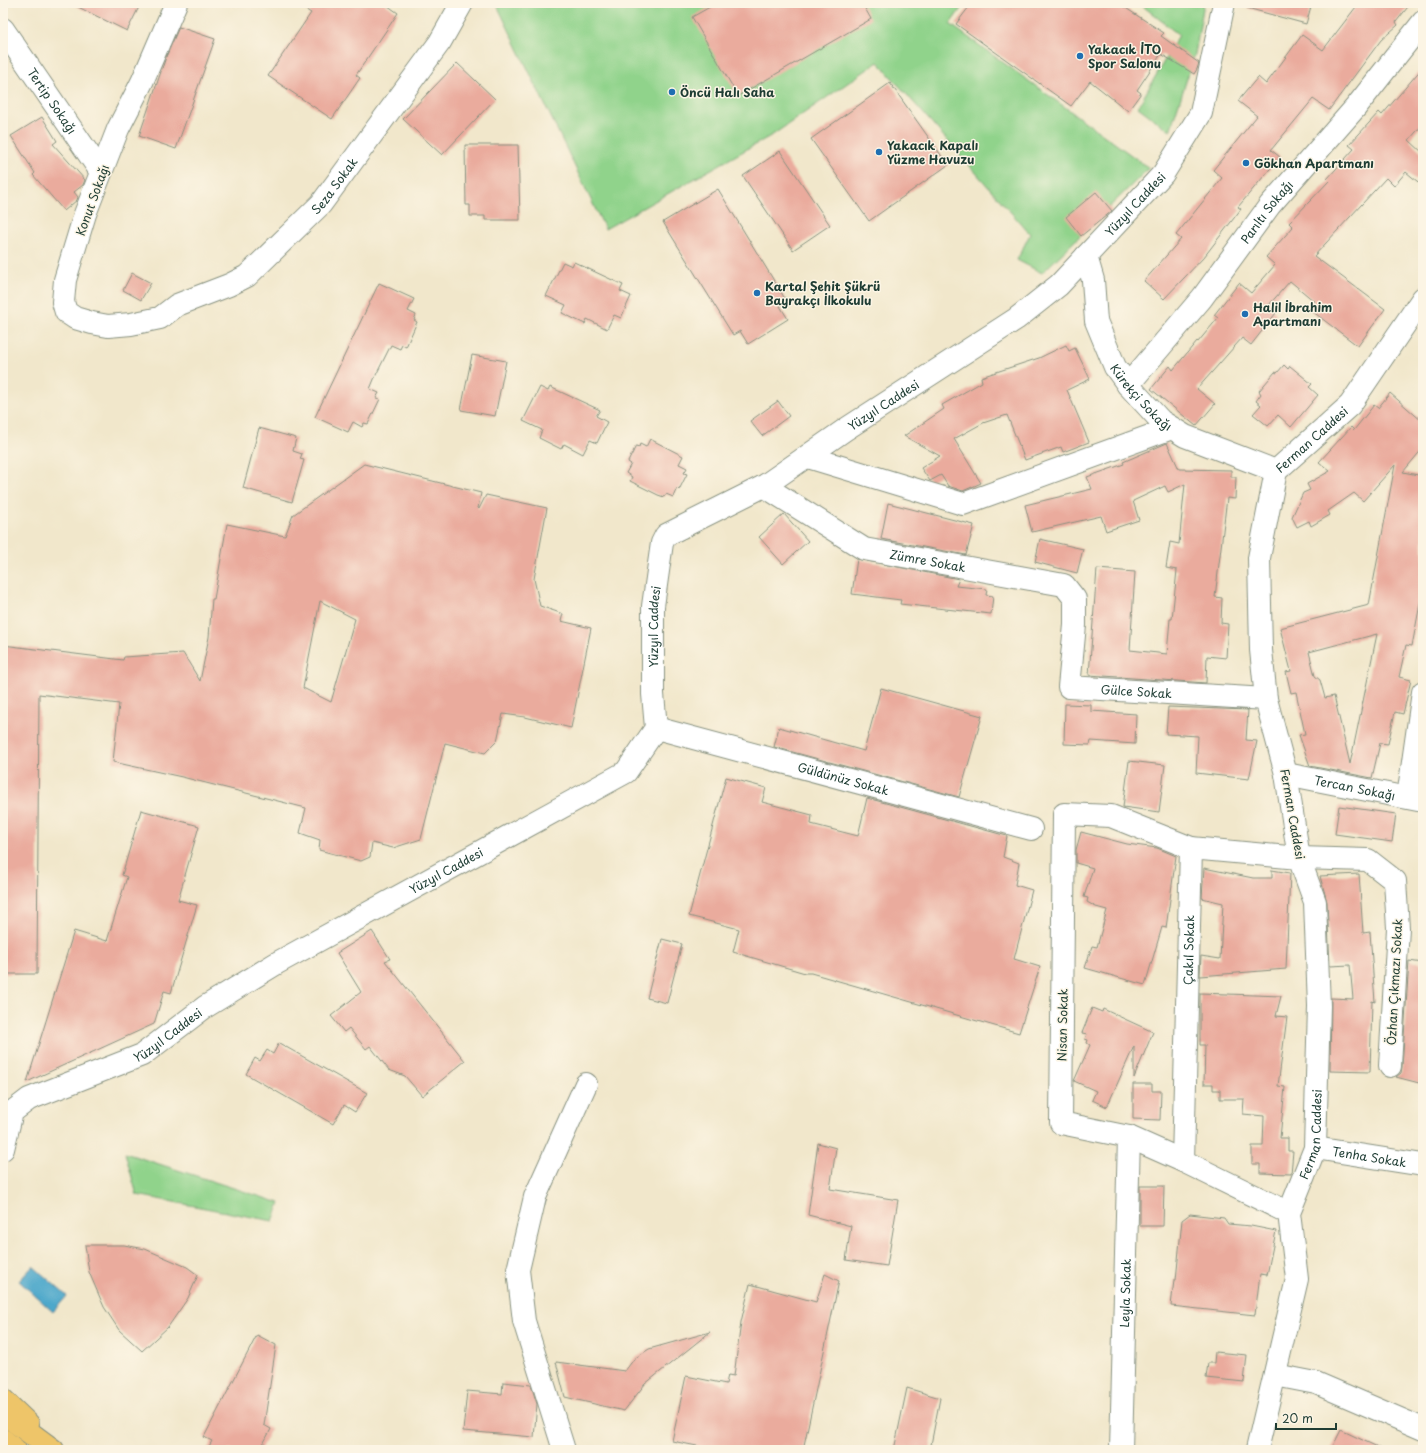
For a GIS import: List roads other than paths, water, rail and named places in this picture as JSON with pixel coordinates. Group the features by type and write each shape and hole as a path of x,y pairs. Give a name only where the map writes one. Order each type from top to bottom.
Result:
{"main road":[{"path":"3,1400 54,1450"},
{"path":"3,1413 54,1450"},
{"path":"3,1440 15,1450"}],"street":[{"name":"Konut Sokağı","path":"160,318 131,324 108,326 75,318 66,312 63,302 65,280 85,214 118,129 142,82 176,3"},
{"name":"Seza Sokak","path":"160,318 177,305 229,285 246,276 321,204 440,42 462,3"},
{"name":"Yüzyıl Caddesi","path":"3,1149 12,1112 29,1099 142,1054 205,1007 277,963 626,772 656,728 653,694 653,606 664,538 672,531 731,504 764,486 774,477 808,457 853,425 1016,319 1059,285 1163,174 1200,113 1224,3"},
{"name":"Parıltı Sokağı","path":"1128,385 1202,298 1270,205 1356,107 1423,22"},
{"name":"Tertip Sokağı","path":"3,29 102,172"},
{"name":"Kürekçi Sokağı","path":"1086,256 1093,280 1096,321 1115,367 1128,385 1161,421 1185,436 1276,471"},
{"name":"Ferman Caddesi","path":"1257,1450 1297,1279 1289,1213 1315,1148 1319,1006 1315,902 1299,858 1286,774 1266,699 1261,650 1259,558 1276,471 1350,405 1421,304"},
{"path":"808,457 963,504 1172,428"},
{"name":"Zümre Sokak","path":"764,486 864,549 1064,585 1075,599 1075,625"},
{"name":"Gülce Sokak","path":"1075,625 1069,687 1266,699"},
{"path":"1415,799 1423,692"},
{"name":"Güldünüz Sokak","path":"656,728 1031,829"},
{"name":"Tercan Sokağı","path":"1286,774 1415,799"},
{"name":"Nisan Sokak","path":"1191,848 1111,816 1064,814 1061,1123 1129,1136 1289,1213"},
{"path":"1191,848 1299,858"},
{"name":"Çakıl Sokak","path":"1183,1161 1191,848"},
{"name":"Özhan Çıkmazı Sokak","path":"1299,858 1368,860 1395,881 1398,928 1390,1066"},
{"path":"564,1450 524,1321 518,1270 535,1197 586,1084"},
{"name":"Leyla Sokak","path":"1121,1450 1129,1136"},
{"name":"Tenha Sokak","path":"1315,1148 1423,1166"},
{"path":"1274,1375 1316,1384 1423,1429"}],"water":[{"path":"33,1266 67,1296 53,1312 19,1281"}],"place":[{"name":"Yakacık İTO Spor Salonu","path":"1080,56"},
{"name":"Öncü Halı Saha","path":"672,92"},
{"name":"Yakacık Kapalı Yüzme Havuzu","path":"879,152"},
{"name":"Gökhan Apartmanı","path":"1246,163"},
{"name":"Kartal Şehit Şükrü Bayrakçı İlkokulu","path":"757,293"},
{"name":"Halil İbrahim Apartmanı","path":"1245,314"}]}
